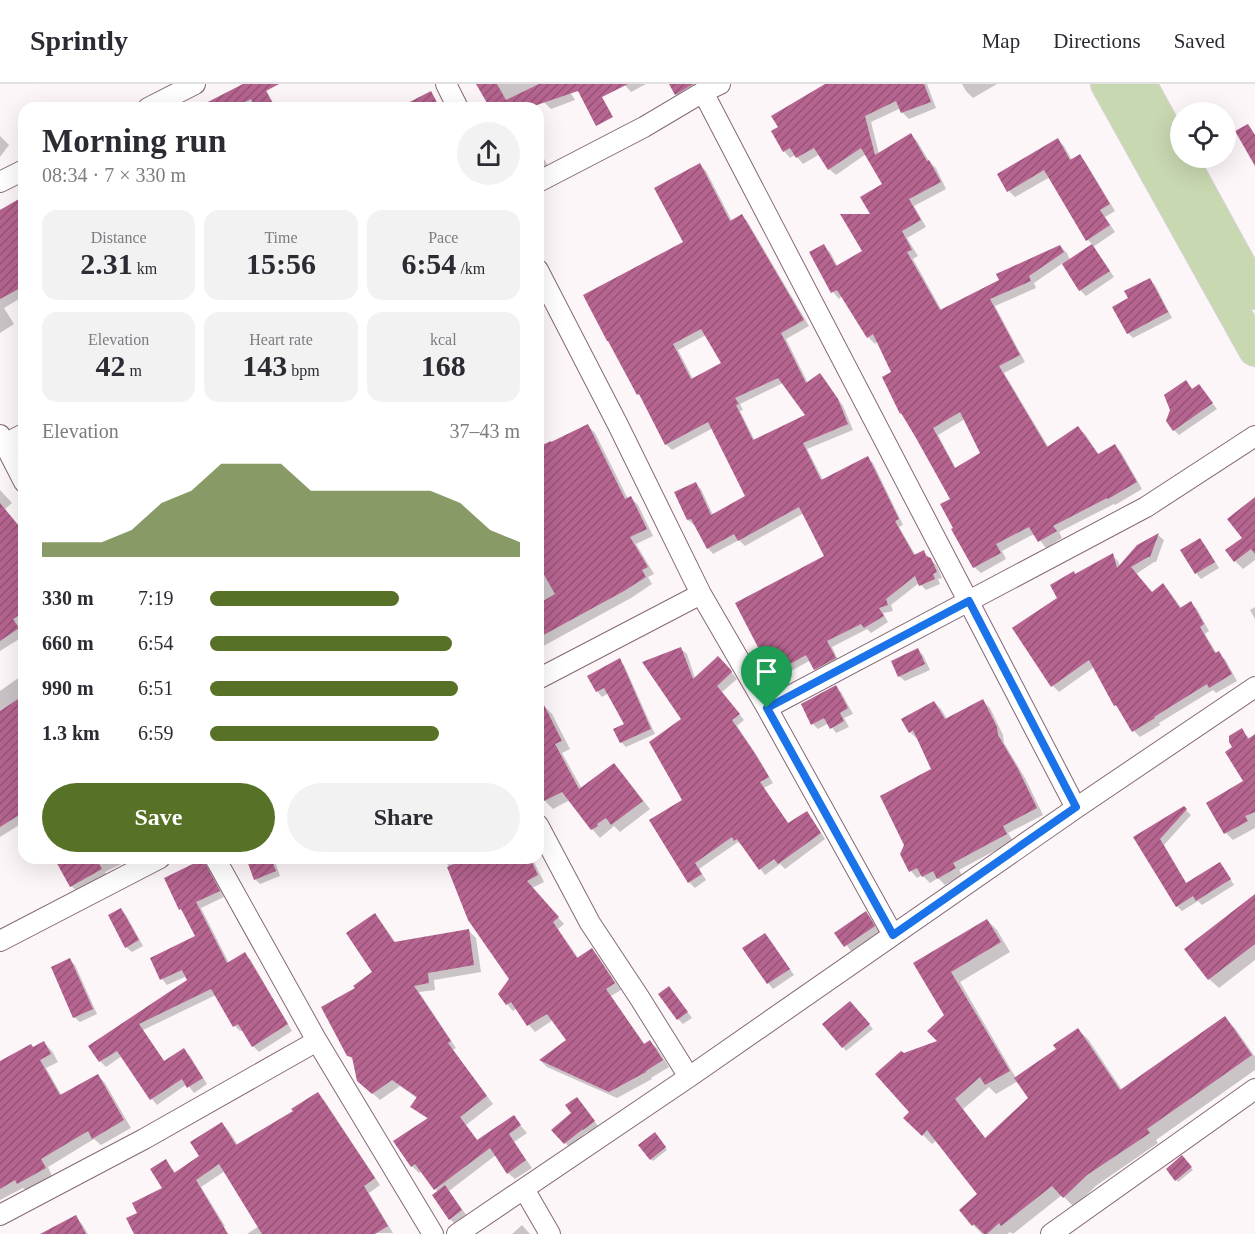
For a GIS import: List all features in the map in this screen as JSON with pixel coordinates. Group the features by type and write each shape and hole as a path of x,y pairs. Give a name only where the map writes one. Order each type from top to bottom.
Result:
{"main road":[{"path":"1107,84 1255,350"},
{"path":"1140,84 1170,137"},
{"path":"1187,168 1255,293"}],"street":[{"path":"160,102 195,84"},
{"path":"446,84 455,102"},
{"path":"544,179 644,127 712,88 969,601 1076,807"},
{"path":"0,182 18,173"},
{"path":"544,282 701,594 893,935"},
{"path":"18,436 2,440 18,471"},
{"path":"767,708 1146,507 1255,436"},
{"path":"544,676 701,594"},
{"path":"457,1234 689,1077 1076,807 1255,687"},
{"path":"544,836 590,923 689,1077"},
{"path":"2,934 148,864"},
{"path":"218,864 317,1041 432,1234"},
{"path":"0,1215 144,1139 317,1041"},
{"path":"1051,1234 1255,1089"},
{"path":"524,1189 550,1234"}],"building":[{"path":"243,84 279,84 266,91 272,102 252,102 251,99 245,102 208,102"},
{"path":"476,84 497,84 506,100 539,84 628,84 602,97 613,117 596,126 578,91 544,103 486,102"},
{"path":"669,84 693,84 675,95"},
{"path":"825,84 924,84 931,102 901,113 896,101 865,116 875,155 911,133 941,182 909,199 921,220 902,231 912,250 907,252 940,310 999,280 996,274 1060,245 1064,252 1029,276 1031,281 990,299 1020,355 999,366 1047,447 1078,426 1098,454 1115,444 1137,482 1053,526 1057,531 1038,542 1029,527 996,544 1001,553 973,568 940,504 950,499 900,414 882,377 891,372 873,334 867,338 837,290 831,293 809,252 824,244 836,266 862,251 840,214 870,214 860,197 882,184 861,148 828,170 814,148 796,158 790,148 783,152 771,131 778,127 771,116","holes":["960,412 980,453 955,468 933,428"]},
{"path":"431,91 437,102 410,102"},
{"path":"1248,124 1255,135 1255,166 1236,133 1236,130"},
{"path":"1058,138 1070,160 1080,154 1110,204 1100,210 1110,225 1086,241 1044,170 1007,192 997,174"},
{"path":"700,163 730,221 742,214 804,320 781,333 806,383 820,373 838,399 848,424 803,443 821,480 868,456 899,519 895,521 914,555 924,550 926,556 931,558 937,572 933,574 935,579 919,586 915,576 886,599 888,605 879,608 884,616 864,628 861,624 827,641 836,658 814,670 806,655 772,674 735,603 824,556 799,507 738,541 734,534 707,549 691,519 687,520 674,492 696,482 711,515 745,496 708,422 665,445 583,295 683,242 654,188","holes":["701,329 721,363 691,379 673,344","778,378 805,415 753,440 736,405 739,404 735,398"]},
{"path":"18,200 18,289 0,299 0,210"},
{"path":"1092,244 1110,271 1079,291 1062,264"},
{"path":"1150,278 1168,312 1127,334 1112,307 1128,298 1124,291"},
{"path":"1186,380 1192,389 1199,384 1213,403 1173,431 1166,421 1170,410 1164,395"},
{"path":"588,424 625,499 631,496 647,529 630,537 648,567 642,570 646,577 544,635 544,600 555,594 544,575 544,444"},
{"path":"1255,497 1255,554 1251,549 1234,562 1225,550 1242,538 1227,519"},
{"path":"0,503 18,525 18,616 13,619 18,629 0,641"},
{"path":"1159,533 1150,557 1131,567 1152,592 1163,583 1180,608 1191,601 1204,624 1200,627 1215,653 1219,651 1232,674 1209,688 1207,684 1132,732 1116,705 1114,706 1089,660 1051,687 1012,628 1057,598 1050,585 1113,553 1117,568 1137,545"},
{"path":"1200,538 1215,562 1195,574 1180,550"},
{"path":"681,647 693,679 718,656 731,670 732,672 717,686 740,714 732,720 769,777 760,782 788,823 807,811 821,833 778,864 774,859 759,870 737,839 734,841 732,837 695,863 702,874 688,883 649,820 682,800 649,742 681,719 642,662"},
{"path":"918,648 925,664 898,677 891,661"},
{"path":"620,658 651,729 620,743 613,729 624,724 604,688 596,692 587,676"},
{"path":"836,685 848,708 840,713 844,721 830,729 824,718 811,725 801,704"},
{"path":"18,699 18,816 0,827 0,711"},
{"path":"983,699 997,727 998,735 1037,808 1003,826 1007,834 953,863 956,868 937,879 933,871 922,877 917,868 909,872 900,854 904,845 880,796 931,769 913,730 909,733 901,719 934,701 945,719"},
{"path":"544,705 562,741 555,744 579,789 614,763 643,801 611,825 606,818 591,830 562,792 544,801"},
{"path":"1242,728 1248,739 1255,734 1255,812 1245,816 1248,821 1224,834 1206,803 1243,781 1225,752 1232,747 1229,736"},
{"path":"1184,806 1187,809 1160,839 1186,883 1220,862 1231,879 1196,901 1193,896 1176,907 1133,837"},
{"path":"57,864 99,864 102,869 70,887"},
{"path":"193,864 206,864 220,891 196,902 227,963 245,952 288,1024 252,1047 238,1024 233,1027 211,989 139,1024 164,1061 184,1048 203,1078 187,1088 182,1079 150,1100 117,1051 99,1062 88,1046 187,980 182,970 160,980 150,958 195,936 181,909 179,910 164,878"},
{"path":"248,864 273,864 276,871 254,880"},
{"path":"454,864 533,864 538,875 527,881 559,917 553,922 577,958 592,948 615,983 606,989 644,1044 650,1040 663,1060 609,1092 539,1060 566,1040 547,1014 527,1026 511,1002 506,1005 498,994 509,979 468,920 447,867"},
{"path":"1255,894 1255,944 1208,980 1184,949"},
{"path":"121,908 139,940 125,948 108,915"},
{"path":"866,911 875,926 844,947 834,933"},
{"path":"375,913 394,942 469,929 474,965 428,973 429,983 414,986 451,1041 448,1043 487,1096 460,1117 477,1140 514,1115 521,1125 509,1134 526,1160 507,1174 490,1148 434,1190 415,1164 411,1167 393,1141 428,1118 410,1107 417,1097 392,1080 372,1094 357,1081 352,1057 347,1056 321,1007 355,988 353,986 372,972 346,933"},
{"path":"987,919 1001,942 951,972 1010,1071 985,1085 980,1077 955,1099 985,1138 1028,1098 1014,1078 1056,1049 1053,1045 1078,1028 1120,1090 1225,1016 1252,1055 1147,1129 1150,1133 1087,1175 1063,1198 1052,1186 1001,1226 999,1223 984,1234 974,1224 972,1226 959,1210 977,1194 927,1130 922,1136 903,1118 909,1112 875,1074 901,1051 904,1053 937,1041 927,1031 944,1015 913,963"},
{"path":"765,933 790,969 767,984 742,948"},
{"path":"70,958 93,1009 73,1018 51,967"},
{"path":"669,986 688,1012 677,1020 658,994"},
{"path":"850,1001 870,1024 842,1048 822,1024"},
{"path":"44,1041 51,1054 40,1060 60,1095 98,1074 124,1120 92,1139 88,1131 41,1159 46,1168 17,1184 15,1180 0,1189 0,1061 31,1044 33,1047"},
{"path":"318,1092 375,1178 364,1186 388,1226 375,1234 262,1234 219,1164 196,1180 228,1234 134,1234 126,1218 137,1213 132,1203 162,1188 150,1169 166,1159 174,1173 199,1156 190,1142 222,1122 236,1145 293,1111 291,1109"},
{"path":"577,1097 595,1121 564,1144 551,1130 571,1113 565,1105"},
{"path":"655,1132 666,1147 650,1160 638,1145"},
{"path":"1182,1155 1192,1167 1175,1181 1166,1169"},
{"path":"445,1185 462,1210 449,1220 432,1195"},
{"path":"76,1215 86,1234 40,1234"}],"route":[{"path":"969,601 1076,807 893,935 767,708 969,601"}]}
